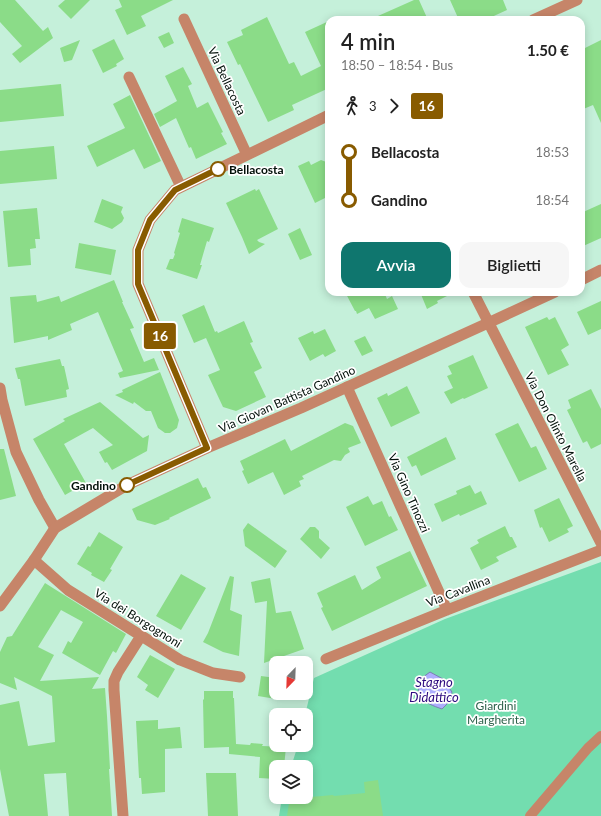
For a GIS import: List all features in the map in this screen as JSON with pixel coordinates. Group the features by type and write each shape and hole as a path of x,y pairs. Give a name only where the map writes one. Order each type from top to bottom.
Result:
{"street":[{"path":"542,16 576,0"},
{"name":"Via Bellacosta","path":"184,19 247,155"},
{"path":"129,77 181,187"},
{"path":"207,448 138,284 138,250 150,220 175,190 325,117"},
{"path":"585,278 601,270"},
{"name":"Via Don Olinto Marella","path":"475,296 601,543"},
{"name":"Via Giovan Battista Gandino","path":"0,606 34,560 54,528 127,485 207,448 301,408 545,296"},
{"name":"Via Gino Tinozzi","path":"347,387 447,610"},
{"path":"0,388 16,452 54,528"},
{"name":"Via Cavallina","path":"326,659 601,550"},
{"name":"Via dei Borgognoni","path":"34,560 68,590 180,660 213,673 240,677"},
{"path":"123,816 114,680 141,636"},
{"path":"530,816 588,748 601,736"}],"green space":[{"name":"Giardini Margherita","path":"601,562 601,816 279,816 281,804 313,804 313,760 293,760 296,752 313,752 313,708 307,708 309,700 313,700 314,678 445,619"}],"water":[{"name":"Stagno Didattico","path":"430,672 443,679 452,692 449,702 442,709 426,702 419,694 419,680"}],"building":[{"path":"0,0 15,0 43,31 48,27 53,38 20,63 12,54 22,46 0,22"},
{"path":"65,0 90,0 71,19 58,6"},
{"path":"119,0 173,0 141,16 146,26 127,35 115,10 122,7"},
{"path":"414,0 419,0 426,16 378,16"},
{"path":"450,0 503,0 507,10 494,16 457,16"},
{"path":"267,17 289,64 294,62 301,76 321,66 305,32 325,23 325,90 292,105 294,110 268,122 240,64 238,65 227,42 243,35 241,30"},
{"path":"169,32 174,43 164,48 158,37"},
{"path":"114,39 124,59 116,64 117,66 103,73 92,50"},
{"path":"80,40 72,60 64,62 60,48"},
{"path":"601,40 601,123 593,105 585,108 585,48"},
{"path":"183,67 192,84 188,86 197,108 208,102 223,132 221,133 227,144 196,159 191,147 189,148 176,118 160,127 154,114 177,101 165,76"},
{"path":"61,84 64,116 0,122 0,90"},
{"path":"130,95 161,161 144,169 134,149 97,167 87,146 125,128 113,104"},
{"path":"54,146 57,179 0,184 0,151"},
{"path":"321,160 325,162 325,198 315,203 298,166 309,161 311,165"},
{"path":"255,189 256,191 259,189 278,229 257,240 265,244 249,254 226,203"},
{"path":"102,199 123,207 121,212 124,218 122,222 112,229 94,222"},
{"path":"601,204 601,238 585,245 585,211"},
{"path":"37,208 40,239 35,239 36,248 30,249 31,265 8,267 3,211"},
{"path":"182,218 214,228 209,242 207,241 200,265 202,265 197,279 166,269 170,259 173,259 175,254 174,253 180,233 178,232"},
{"path":"300,228 312,255 300,260 288,234"},
{"path":"79,243 116,250 111,275 75,268"},
{"path":"114,280 134,328 130,329 144,362 154,358 159,370 120,378 118,373 123,371 98,312 70,324 72,330 48,340 48,336 14,343 10,297 36,295 37,302 59,296 61,302"},
{"path":"347,296 386,296 387,299 392,296 398,309 375,319 369,308 357,314"},
{"path":"422,296 447,296 437,301 438,303 427,309"},
{"path":"601,301 601,329 588,335 577,312"},
{"path":"204,305 215,332 217,331 218,333 244,321 253,342 250,343 262,368 254,372 266,397 236,411 223,407 208,375 220,370 206,338 194,343 182,315"},
{"path":"547,317 549,320 555,317 569,345 561,350 569,365 548,375 525,327"},
{"path":"325,329 336,351 325,357 323,354 310,361 298,338 313,331 314,334"},
{"path":"365,336 373,351 362,356 354,341"},
{"path":"473,355 488,388 451,404 444,392 453,388 447,376 452,374 448,366"},
{"path":"60,359 62,366 64,366 69,389 66,390 67,397 25,406 20,379 18,379 15,368"},
{"path":"160,372 179,420 177,428 170,433 165,433 158,428 151,411 146,411 134,402 133,404 115,395 123,392 122,390"},
{"path":"407,386 420,413 391,427 377,398 387,393 388,396"},
{"path":"591,389 601,409 601,444 591,449 587,441 583,443 567,410 571,408 568,400"},
{"path":"100,402 143,438 149,435 147,451 112,470 107,462 105,463 99,452 113,445 93,428 64,444 86,483 65,495 33,439 65,421 63,419"},
{"path":"345,423 353,426 361,443 348,448 350,452 345,455 341,461 334,460 302,476 304,479 299,481 301,486 284,495 273,472 248,484 242,471 244,470 240,461 285,439 291,451"},
{"path":"518,423 531,448 536,446 547,469 519,482 495,434"},
{"path":"446,437 456,459 421,476 416,465 412,467 407,457"},
{"path":"0,449 4,449 16,496 0,500"},
{"path":"198,478 203,488 206,487 211,498 155,525 137,520 132,509"},
{"path":"470,485 475,494 481,491 487,504 442,522 434,504 457,494 456,491"},
{"path":"368,496 373,505 382,501 389,517 391,516 398,530 365,546 346,507"},
{"path":"559,498 573,526 567,529 569,532 549,542 542,527 540,528 534,510"},
{"path":"248,523 287,551 275,568 245,546 243,530"},
{"path":"505,526 517,547 496,557 499,561 481,570 470,548 479,543 477,540"},
{"path":"310,527 315,527 319,531 319,538 330,548 321,559 300,539"},
{"path":"99,532 123,547 110,569 112,570 104,582 91,575 92,573 77,564"},
{"path":"410,551 427,586 332,631 321,608 323,607 317,593 355,575 362,590 381,578 376,567"},
{"path":"181,574 206,588 181,630 156,616"},
{"path":"230,576 234,577 230,610 242,615 239,656 223,652 203,642 208,633"},
{"path":"270,578 276,613 291,611 304,649 284,656 269,656 269,661 264,663 267,601 255,603 251,582"},
{"path":"45,583 126,634 116,653 113,651 100,675 62,653 68,641 71,643 83,622 61,610 38,647 54,655 40,681 99,677 92,689 105,688 112,816 69,816 66,773 44,774 48,816 9,816 0,769 0,705 19,701 28,746 55,742 52,696 14,677 17,690 0,683 0,652 7,637 12,636"},
{"path":"150,655 175,669 158,698 145,690 148,685 137,677"},
{"path":"261,676 269,677 269,698 258,696"},
{"path":"204,691 233,691 236,744 263,744 262,746 269,746 269,752 286,752 285,760 269,760 269,779 259,778 260,757 229,754 229,747 204,748"},
{"path":"158,720 158,729 180,727 182,748 165,749 165,792 142,794 141,778 139,778 136,721"},
{"path":"206,773 236,773 238,816 208,816"},
{"path":"378,780 383,816 287,816 289,804 313,804 313,797 365,793 364,782"}],"bus line":[{"name":"16","path":"127,485 207,448 138,284 138,250 150,220 175,190 218,169"}],"place":[{"name":"Bellacosta","path":"218,169"},
{"name":"Gandino","path":"127,485"}]}
